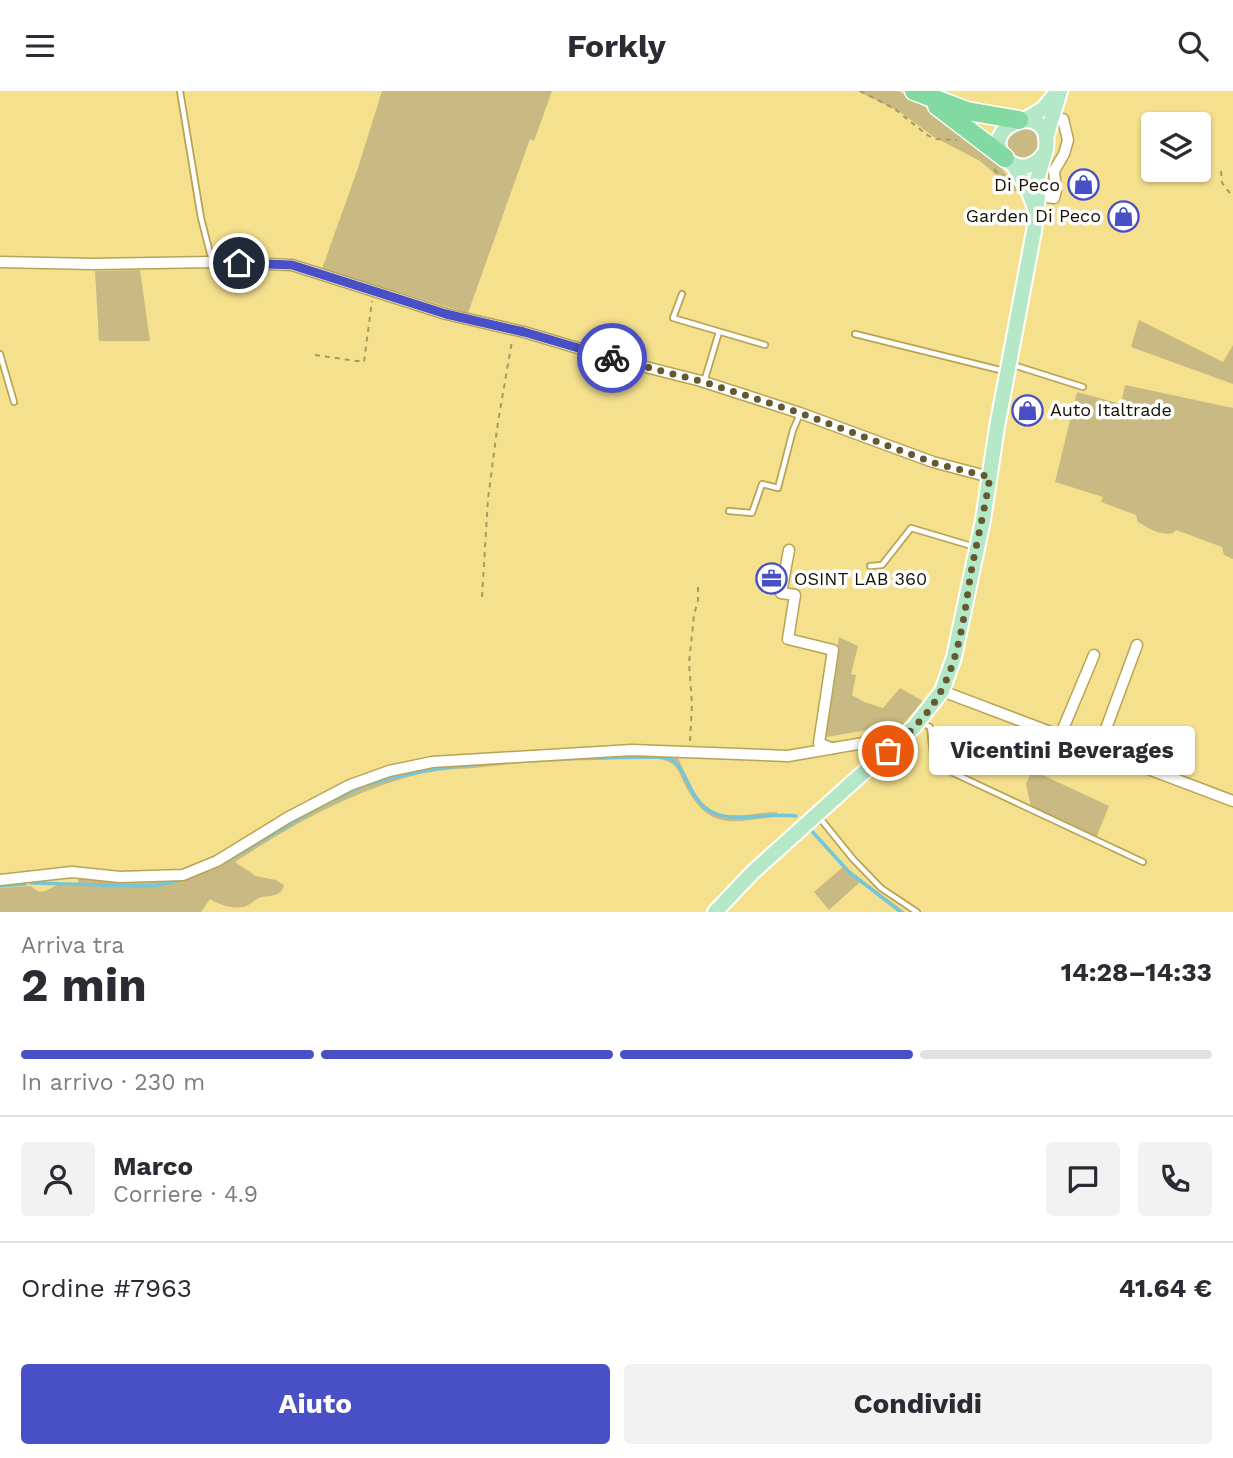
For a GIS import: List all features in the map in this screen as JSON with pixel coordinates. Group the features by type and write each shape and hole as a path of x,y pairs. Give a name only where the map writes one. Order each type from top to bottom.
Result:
{"highway":[{"path":"919,93 983,115 1021,120"},
{"path":"919,93 1009,161"}],"main road":[{"path":"1036,212 1029,192 1000,145 1000,138 1007,126 1044,109 1059,91"},
{"path":"715,912 753,872 919,721 942,691 954,657 977,547 1036,212 1037,180 1059,91"},
{"path":"1021,120 1040,127 1046,138"},
{"path":"1009,161 1020,166 1034,164 1044,154"}],"street":[{"path":"1038,196 1054,198 1054,171 1064,154 1068,140 1063,118"},
{"path":"0,263 212,262 292,265 446,314 516,330 704,382 800,413 937,464 990,477"},
{"path":"789,549 781,593 795,595 788,639 833,650 819,743 834,748"},
{"path":"1098,750 1137,645"},
{"path":"1060,736 1094,655"},
{"path":"942,691 1233,801"},
{"path":"0,880 72,872 120,877 183,875 216,861 287,818 351,785 389,771 432,762 632,750 788,756 882,740 894,745"}],"lane":[{"path":"180,91 201,218 212,262"},
{"path":"682,294 673,318 765,345"},
{"path":"704,382 719,333"},
{"path":"855,334 1083,387"},
{"path":"0,354 14,402"},
{"path":"729,510 752,513 762,484 778,488 800,413"},
{"path":"870,566 882,565 911,528 977,547"},
{"path":"919,721 930,727 934,764 1143,862"},
{"path":"816,814 881,888 917,912"}],"path":[{"path":"860,91 895,109 927,135 936,139 964,141"},
{"path":"1221,171 1222,183 1233,197"},
{"path":"314,355 364,362 373,290"},
{"path":"482,597 493,460 510,347 516,330"},
{"path":"692,753 689,663 698,583"}],"shaded area":[{"path":"382,91 552,91 534,141 530,139 468,313 322,269"},
{"path":"858,91 898,91 908,96 964,132 998,164 1020,192 1016,192 980,161 934,137 900,112"},
{"path":"1023,127 1034,132 1039,143 1034,154 1023,159 1012,154 1007,143 1012,132"},
{"path":"140,270 150,341 99,341 95,271"},
{"path":"1139,320 1223,362 1233,345 1233,384 1131,347"},
{"path":"1125,385 1233,408 1233,559 1224,555 1222,547 1176,530 1168,534 1154,531 1138,522 1136,515 1101,502 1103,497 1055,482 1077,392 1121,404"},
{"path":"839,637 858,646 851,674 856,675 852,695 883,708 900,688 923,701 899,729 890,726 821,738"},
{"path":"627,752 676,754 695,792 708,807 717,812 733,815 777,812 777,816 734,821 712,816 693,798 674,766 663,760 634,758 549,762 438,771 392,782 345,800 277,835 235,862 256,876 276,880 284,885 278,894 260,898 243,907 228,907 210,899 201,912 0,912 0,888 31,886 41,892 58,885 77,886 79,877 181,876 363,784 420,766"},
{"path":"1032,770 1109,806 1096,838 1031,807 1026,784"},
{"path":"843,867 860,882 829,910 814,892"},
{"path":"862,880 905,912 898,912 860,882"}],"waterway":[{"path":"579,758 665,757 679,767 698,800 714,813 733,817 796,816"},
{"path":"369,784 424,771 480,764"},
{"path":"227,861 317,808 363,786"},
{"path":"810,829 849,872 901,912"},
{"path":"31,883 154,886 185,879"},
{"path":"0,886 25,884"}],"way so far":[{"path":"612,358 704,382 800,413 937,464 990,477 954,657 942,691 914,727 888,751"}],"place":[{"name":"Di Peco","path":"1083,185"},
{"name":"Garden Di Peco","path":"1124,216"},
{"name":"Auto Italtrade","path":"1027,410"},
{"name":"OSINT LAB 360","path":"771,579"},
{"name":"Vicentini Beverages","path":"888,751"}],"route":[{"path":"239,263 292,265 446,314 524,332 612,358"}]}
